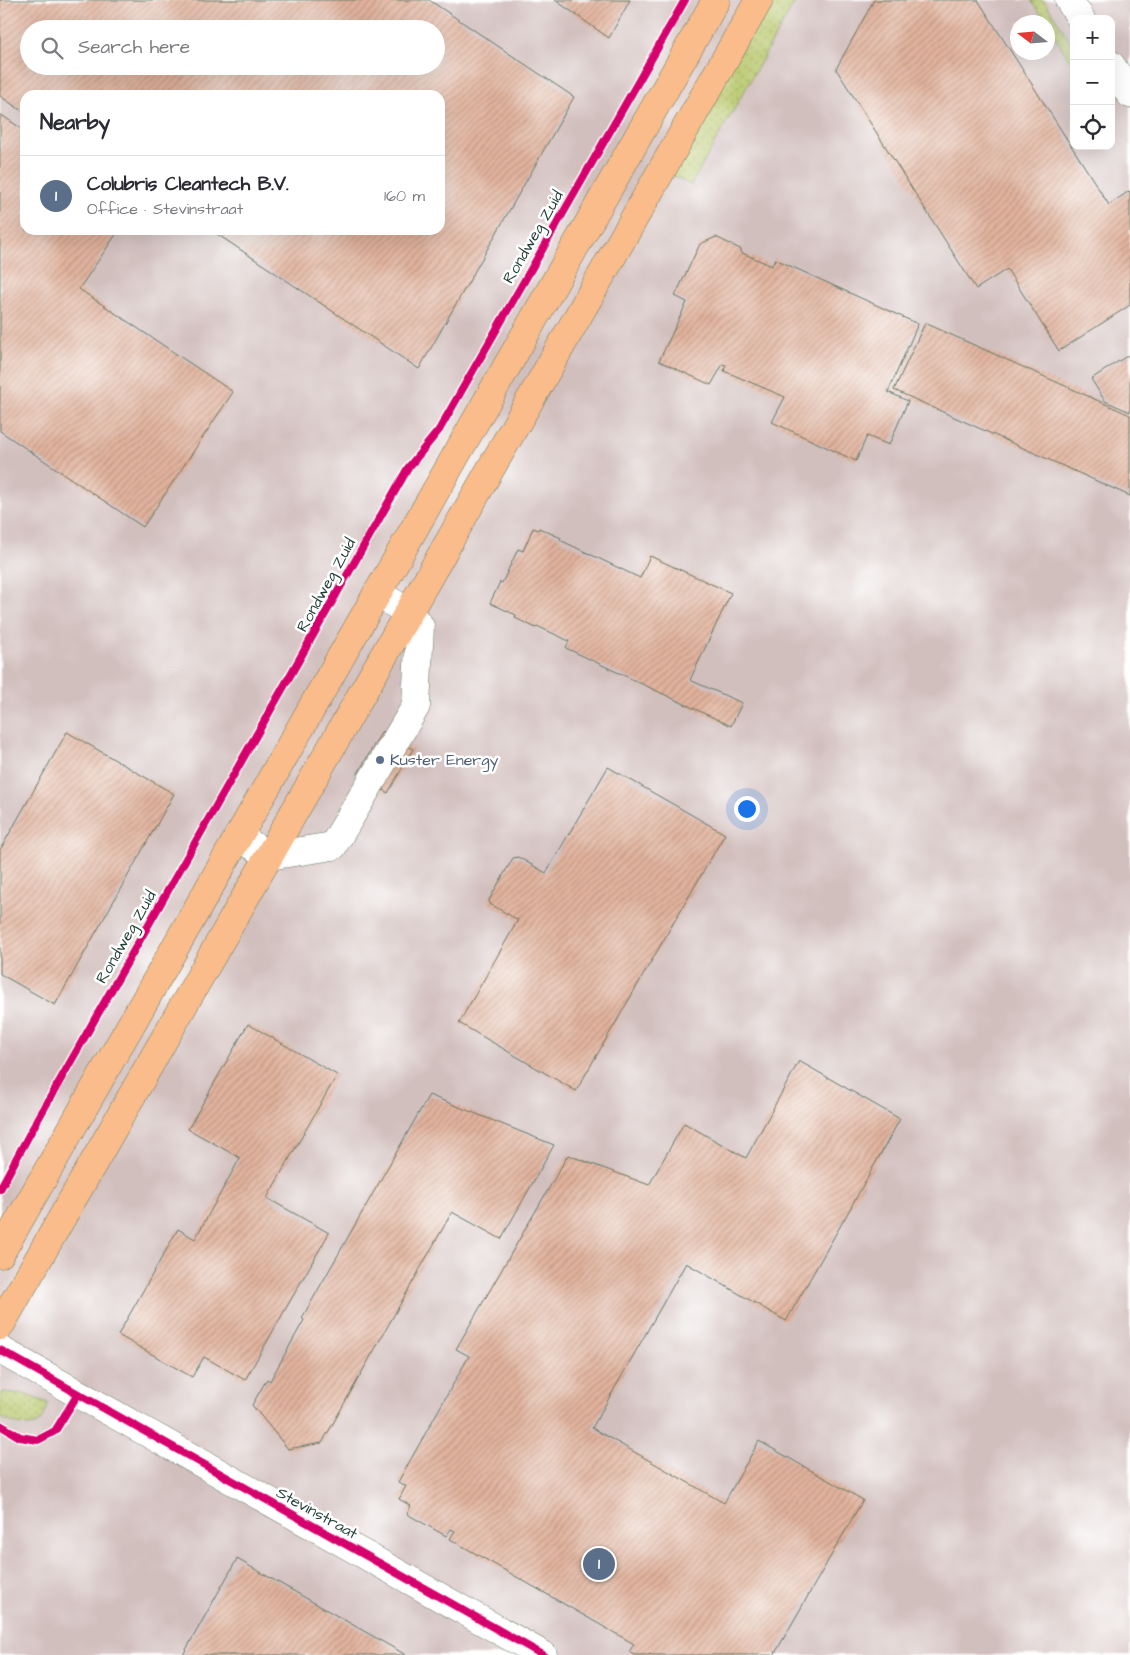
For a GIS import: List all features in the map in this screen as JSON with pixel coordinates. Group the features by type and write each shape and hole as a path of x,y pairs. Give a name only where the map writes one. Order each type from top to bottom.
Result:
{"main road":[{"path":"0,1254 716,0"},
{"path":"0,1326 758,0"}],"street":[{"path":"1069,0 1078,15"},
{"path":"1115,71 1130,94"},
{"path":"238,836 269,856 333,846 416,706 420,626 408,612 377,593"},
{"name":"Stevinstraat","path":"0,1350 543,1655"}],"shaded area":[{"path":"0,0 1130,0 1130,1655 0,1655"}],"green space":[{"path":"769,0 796,0 691,185 670,174"},
{"path":"1031,0 1044,0 1054,15 1041,15"},
{"path":"1055,17 1070,41 1070,61 1055,37"},
{"path":"0,1393 24,1394 48,1403 41,1420 30,1426 16,1424 0,1418"}],"building":[{"path":"0,0 429,0 574,97 419,369 218,235 445,235 445,90 20,90 20,110 0,96"},
{"path":"555,0 630,0 609,38"},
{"path":"874,0 978,0 1010,50 1010,60 1016,60 1070,144 1070,150 1074,150 1109,205 1130,192 1130,305 1059,351 1007,269 976,289 836,69"},
{"path":"0,114 20,128 20,235 116,235 79,289 233,392 143,527 0,431"},
{"path":"716,237 742,250 740,252 772,266 775,259 918,324 888,392 908,401 889,445 867,436 856,461 772,422 785,397 724,371 726,365 723,364 711,385 659,361 687,302 675,296 700,244"},
{"path":"925,323 1130,415 1130,496 894,390"},
{"path":"1130,354 1130,412 1105,401 1091,379"},
{"path":"533,528 538,530 539,528 561,538 560,540 640,578 650,556 731,593 690,680 742,703 731,726 566,648 569,641 515,618 516,615 490,603 518,549 523,551"},
{"path":"382,731 413,749 388,793 357,775"},
{"path":"67,732 174,794 55,1005 0,974 0,850"},
{"path":"608,767 725,834 576,1091 459,1023 518,920 490,904 489,900 513,858 518,857 546,873"},
{"path":"248,1024 337,1075 267,1198 329,1233 245,1380 204,1357 192,1377 118,1335 178,1229 195,1239 240,1158 188,1129"},
{"path":"799,1061 900,1119 846,1216 786,1321 686,1263 592,1428 724,1503 759,1441 863,1500 774,1655 634,1655 629,1652 634,1644 450,1539 455,1531 451,1529 446,1536 407,1514 411,1506 399,1499 406,1486 398,1482 469,1356 456,1349 568,1155 649,1185 684,1123 746,1158"},
{"path":"429,1095 554,1145 501,1239 452,1212 322,1443 288,1449 252,1405 267,1379 270,1381 304,1320 302,1318"},
{"path":"237,1559 406,1655 183,1655"}],"cycle path":[{"name":"Rondweg Zuid","path":"0,1189 408,468 439,430 685,0"},
{"path":"0,1350 543,1655"},
{"path":"0,1425 20,1437 38,1440 55,1431 78,1394"}],"place":[{"name":"Kuster Energy","path":"380,760"},
{"name":"Colubris Cleantech B.V.","path":"599,1564"}]}
